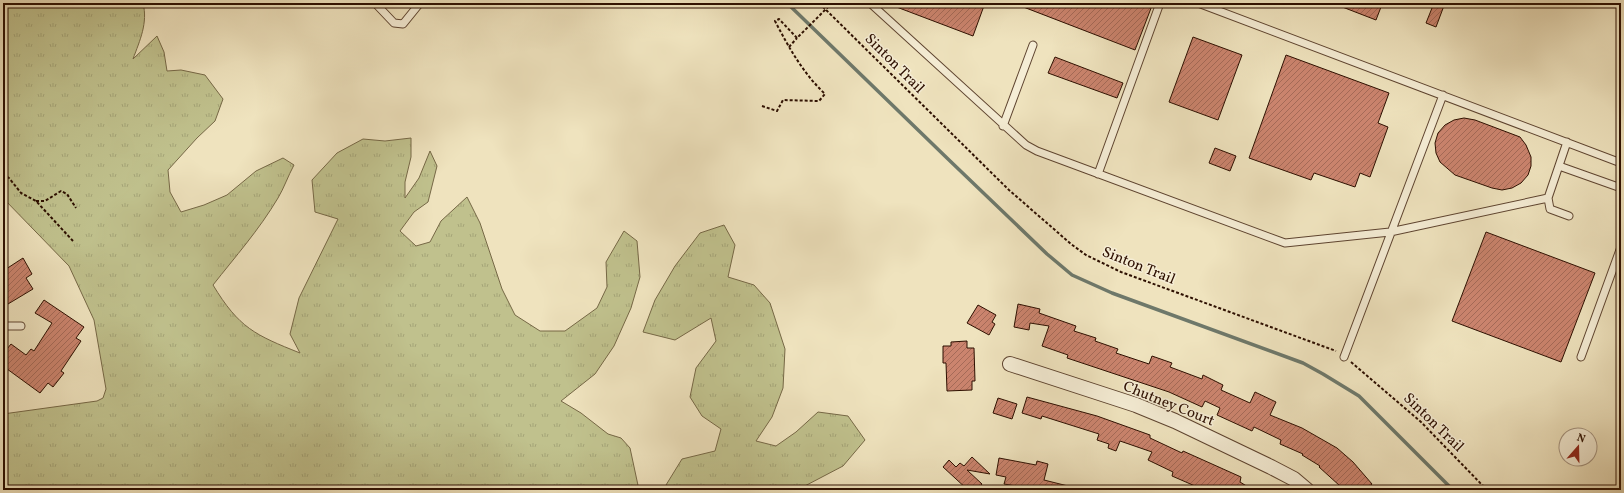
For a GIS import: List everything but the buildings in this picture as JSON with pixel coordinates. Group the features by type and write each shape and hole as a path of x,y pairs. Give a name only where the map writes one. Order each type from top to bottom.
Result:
{"street":[{"name":"Chutney Court","path":"1010,364 1136,406 1175,421 1294,479 1307,490"}],"lane":[{"path":"375,3 394,23 403,24 420,3"},
{"path":"870,3 1003,126 1026,145 1037,151 1285,243 1390,232 1548,198"},
{"path":"1098,174 1160,3"},
{"path":"1198,3 1621,163"},
{"path":"1003,126 1034,45"},
{"path":"1344,357 1443,95"},
{"path":"1568,142 1548,198 1550,209 1569,216"},
{"path":"1559,166 1621,188"},
{"path":"1581,356 1621,247"},
{"path":"3,326 21,326"}],"path":[{"name":"Sinton Trail","path":"818,3 1009,190 1056,233 1086,255 1121,272 1332,349 1344,357 1421,422 1486,490"},
{"path":"788,48 832,3"},
{"path":"762,106 777,111 783,100 819,101 825,94 808,78 788,48 774,21 779,19 797,38"},
{"path":"3,174 9,178 21,193 36,201 73,241"},
{"path":"36,201 45,201 60,191 67,194 76,208"}],"green space":[{"path":"3,3 143,3 145,18 144,24 141,38 133,59 157,36 164,52 167,71 181,70 205,75 223,99 215,121 197,138 168,170 170,192 181,212 204,205 227,195 256,171 283,158 294,165 271,210 247,243 213,285 222,300 240,321 271,341 300,353 290,334 299,298 338,219 315,212 312,180 337,153 363,139 385,141 411,138 411,157 405,182 405,198 419,178 430,151 437,166 428,202 414,212 400,231 416,246 430,242 441,221 467,197 480,223 502,289 515,315 540,331 565,331 597,308 607,287 606,262 624,231 637,241 640,277 631,308 614,346 595,374 561,401 581,413 608,434 621,438 630,448 639,490 3,490 3,414 97,401 103,398 106,389 94,320 69,266 3,198"},
{"path":"724,225 735,245 728,277 754,285 770,303 785,349 783,388 772,417 756,441 776,446 796,432 818,412 848,416 865,440 843,466 801,488 789,490 666,490 666,485 682,459 715,451 721,429 702,416 690,397 696,368 716,341 711,318 675,340 643,332 655,300 675,266 700,233"}],"waterway":[{"path":"787,3 1047,254 1072,275 1112,293 1303,363 1323,374 1359,396 1453,490"}]}
